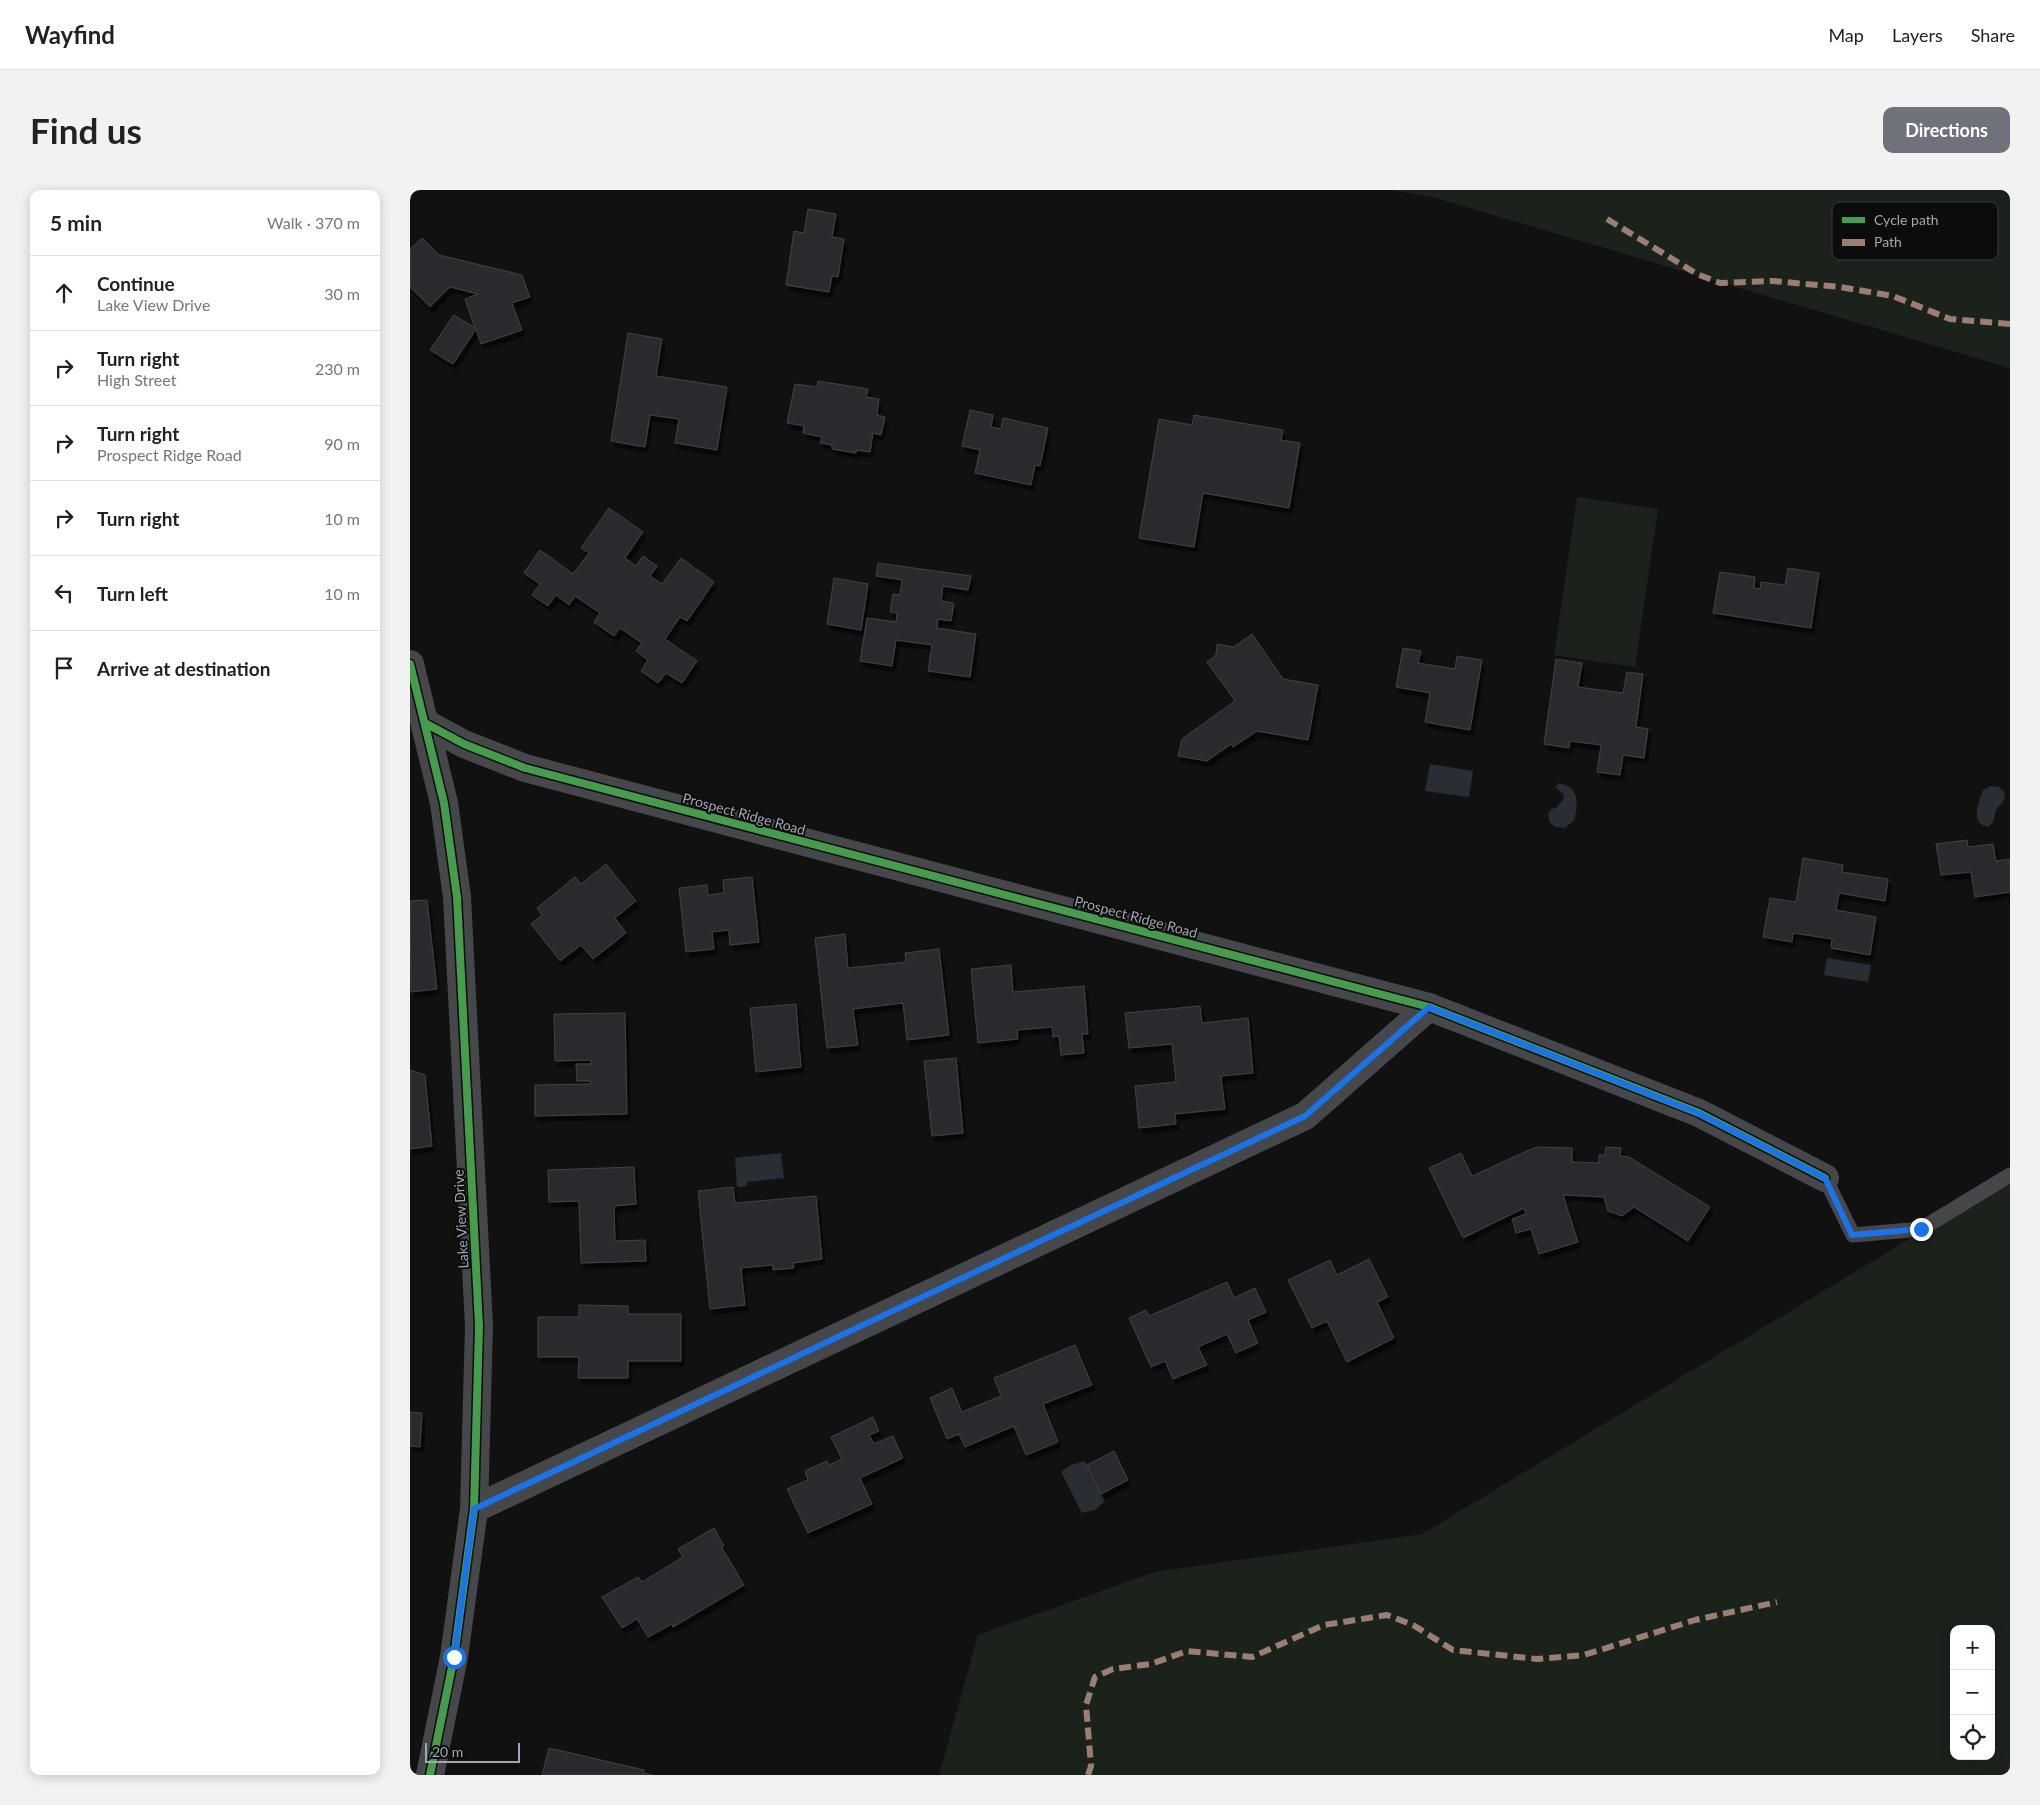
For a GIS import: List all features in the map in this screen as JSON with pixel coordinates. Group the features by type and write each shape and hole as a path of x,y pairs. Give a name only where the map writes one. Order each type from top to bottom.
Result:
{"street":[{"name":"Lake View Drive","path":"410,664 417,725 444,804 457,897 479,1326 474,1509 454,1657 430,1775"},
{"name":"Prospect Ridge Road","path":"417,725 525,768 1429,1007 1698,1113 1825,1178"},
{"path":"474,1509 1305,1116 1429,1007"}],"lane":[{"path":"1825,1178 1852,1235 1921,1229 2010,1176"}],"shaded area":[{"path":"1390,190 2010,190 2010,368 1436,198"},
{"path":"1577,497 1658,509 1635,667 1554,655"},
{"path":"1430,764 1473,771 1469,797 1425,791"},
{"path":"1559,783 1566,785 1574,792 1577,802 1574,820 1565,828 1556,827 1550,823 1548,814 1564,798 1563,794 1555,787"},
{"path":"1990,786 1999,787 2004,791 2005,799 1996,810 1993,822 1988,827 1979,822 1977,812 1983,790"},
{"path":"1827,958 1871,965 1868,982 1824,975"},
{"path":"781,1153 784,1178 747,1182 747,1186 737,1187 735,1158"},
{"path":"2010,1178 2010,1775 939,1775 978,1635 1155,1572 1422,1534"},
{"path":"1085,1461 1105,1501 1095,1510 1082,1513 1061,1472 1071,1465"}],"building":[{"path":"808,209 836,214 832,237 844,239 838,277 832,276 829,292 786,285 794,231 804,233"},
{"path":"422,238 439,255 522,275 530,297 512,303 522,330 481,344 476,329 453,364 430,350 454,315 475,328 465,299 478,294 450,287 430,307 410,287 410,249"},
{"path":"628,333 662,339 656,376 727,387 717,450 675,443 679,419 650,415 645,447 611,441"},
{"path":"818,381 868,389 866,397 879,399 877,415 885,417 881,435 873,433 870,452 856,450 856,453 832,449 832,445 820,443 822,437 803,433 804,426 787,423 795,384 817,387"},
{"path":"970,410 993,415 991,427 1001,429 1003,418 1048,428 1040,466 1035,465 1031,485 975,473 980,450 962,446"},
{"path":"1194,415 1283,430 1281,440 1300,443 1289,508 1203,493 1194,547 1139,538 1159,419 1192,425"},
{"path":"609,508 643,532 625,558 636,566 643,556 657,566 650,576 662,584 681,558 714,582 687,621 680,617 665,639 697,661 682,683 666,673 658,683 641,671 648,660 636,651 642,643 620,628 614,636 594,622 600,613 575,596 569,605 556,595 548,606 532,595 540,584 524,573 540,550 573,574 589,553 581,548"},
{"path":"878,563 971,576 968,590 943,586 941,601 954,603 951,621 938,619 937,628 976,634 970,677 928,671 932,645 896,640 892,666 860,661 867,618 896,622 897,613 890,612 893,594 900,595 902,580 876,576"},
{"path":"1788,568 1819,573 1811,628 1713,613 1720,572 1755,577 1754,588 1760,589 1761,582 1785,585"},
{"path":"834,578 868,584 861,630 827,624"},
{"path":"1252,634 1283,679 1318,685 1308,740 1257,731 1233,747 1231,744 1207,761 1178,756 1182,739 1235,701 1207,662 1216,655 1217,644 1234,647"},
{"path":"1403,648 1421,651 1418,663 1455,669 1457,656 1482,660 1470,730 1425,722 1430,693 1396,687"},
{"path":"1556,659 1582,663 1578,687 1623,693 1627,672 1643,674 1636,727 1648,729 1644,758 1623,755 1620,775 1597,772 1601,745 1570,741 1569,748 1544,744"},
{"path":"1967,840 1968,847 1993,844 1996,861 2010,859 2010,892 1975,897 1971,872 1941,875 1936,844"},
{"path":"1803,858 1843,865 1842,872 1888,879 1885,901 1839,893 1836,910 1876,917 1870,955 1831,948 1832,939 1793,933 1792,942 1763,937 1770,898 1796,902"},
{"path":"606,864 636,901 615,918 626,933 593,959 581,945 560,961 531,924 542,915 537,908 575,877 581,884"},
{"path":"752,877 759,942 730,945 729,930 712,932 714,949 686,952 679,888 707,885 708,895 724,893 723,880"},
{"path":"427,900 437,989 411,992 410,901"},
{"path":"845,934 848,968 906,962 905,953 939,949 949,1035 907,1040 903,1003 853,1009 858,1045 827,1048 815,938"},
{"path":"1011,965 1013,992 1084,986 1088,1034 1082,1034 1084,1053 1061,1055 1059,1036 1053,1037 1052,1027 1017,1030 1018,1039 978,1043 971,969"},
{"path":"796,1004 801,1067 756,1072 750,1008"},
{"path":"1200,1006 1202,1023 1248,1018 1253,1073 1221,1076 1225,1109 1175,1114 1176,1124 1139,1128 1135,1086 1176,1082 1172,1044 1129,1048 1125,1013"},
{"path":"625,1013 627,1114 535,1116 535,1085 591,1084 591,1081 577,1081 576,1064 591,1064 591,1060 555,1061 554,1014"},
{"path":"956,1058 963,1133 932,1136 924,1061"},
{"path":"410,1070 425,1075 432,1146 410,1149"},
{"path":"1536,1147 1572,1148 1572,1162 1599,1163 1599,1155 1605,1155 1606,1147 1621,1148 1620,1156 1629,1157 1710,1207 1688,1241 1634,1207 1622,1216 1608,1211 1604,1197 1563,1195 1578,1242 1539,1254 1531,1229 1516,1233 1512,1219 1526,1214 1524,1208 1463,1238 1429,1168 1461,1153 1472,1176"},
{"path":"634,1167 636,1204 614,1206 615,1241 645,1240 646,1261 581,1263 579,1201 549,1202 548,1170"},
{"path":"733,1187 735,1203 816,1196 822,1259 793,1263 794,1268 773,1270 773,1265 741,1268 745,1305 710,1309 698,1191"},
{"path":"1369,1259 1388,1297 1377,1302 1394,1338 1347,1362 1327,1321 1312,1328 1288,1280 1330,1260 1337,1275"},
{"path":"1227,1282 1234,1298 1255,1288 1266,1312 1248,1320 1258,1343 1236,1353 1227,1334 1198,1347 1207,1365 1173,1379 1165,1361 1151,1367 1129,1318 1146,1310 1149,1316"},
{"path":"579,1305 628,1306 628,1314 681,1314 681,1361 628,1361 628,1378 578,1378 579,1357 538,1357 538,1317 579,1317"},
{"path":"1075,1345 1092,1385 1043,1404 1058,1442 1026,1455 1014,1426 965,1447 959,1434 947,1439 930,1398 952,1388 962,1412 1001,1396 994,1378"},
{"path":"410,1412 422,1413 420,1447 410,1446"},
{"path":"873,1417 879,1431 869,1435 874,1444 893,1436 903,1458 860,1478 872,1504 808,1533 787,1489 808,1480 805,1471 827,1461 829,1465 842,1459 831,1437"},
{"path":"1114,1451 1128,1480 1101,1494 1087,1465"},
{"path":"714,1528 724,1546 722,1548 744,1585 673,1627 672,1624 648,1637 637,1619 622,1628 602,1597 638,1577 642,1582 683,1557 678,1549"},
{"path":"549,1748 644,1770 643,1773 652,1775 542,1775"}],"marked path":[{"path":"1607,219 1697,274 1720,283 1773,281 1840,287 1893,296 1950,319 2010,324"},
{"path":"1088,1775 1091,1766 1086,1705 1095,1677 1113,1669 1151,1664 1187,1651 1252,1657 1324,1625 1387,1615 1413,1625 1453,1650 1537,1659 1584,1655 1695,1620 1777,1602"}],"cycle path":[{"path":"410,664 444,803 457,897 479,1326 474,1509 454,1657 430,1775"},
{"path":"425,723 464,744 525,768 1429,1007 1699,1113 1825,1178"}],"route":[{"path":"454,1657 474,1509 1305,1116 1429,1007 1698,1113 1825,1178 1852,1235 1921,1229"}]}
